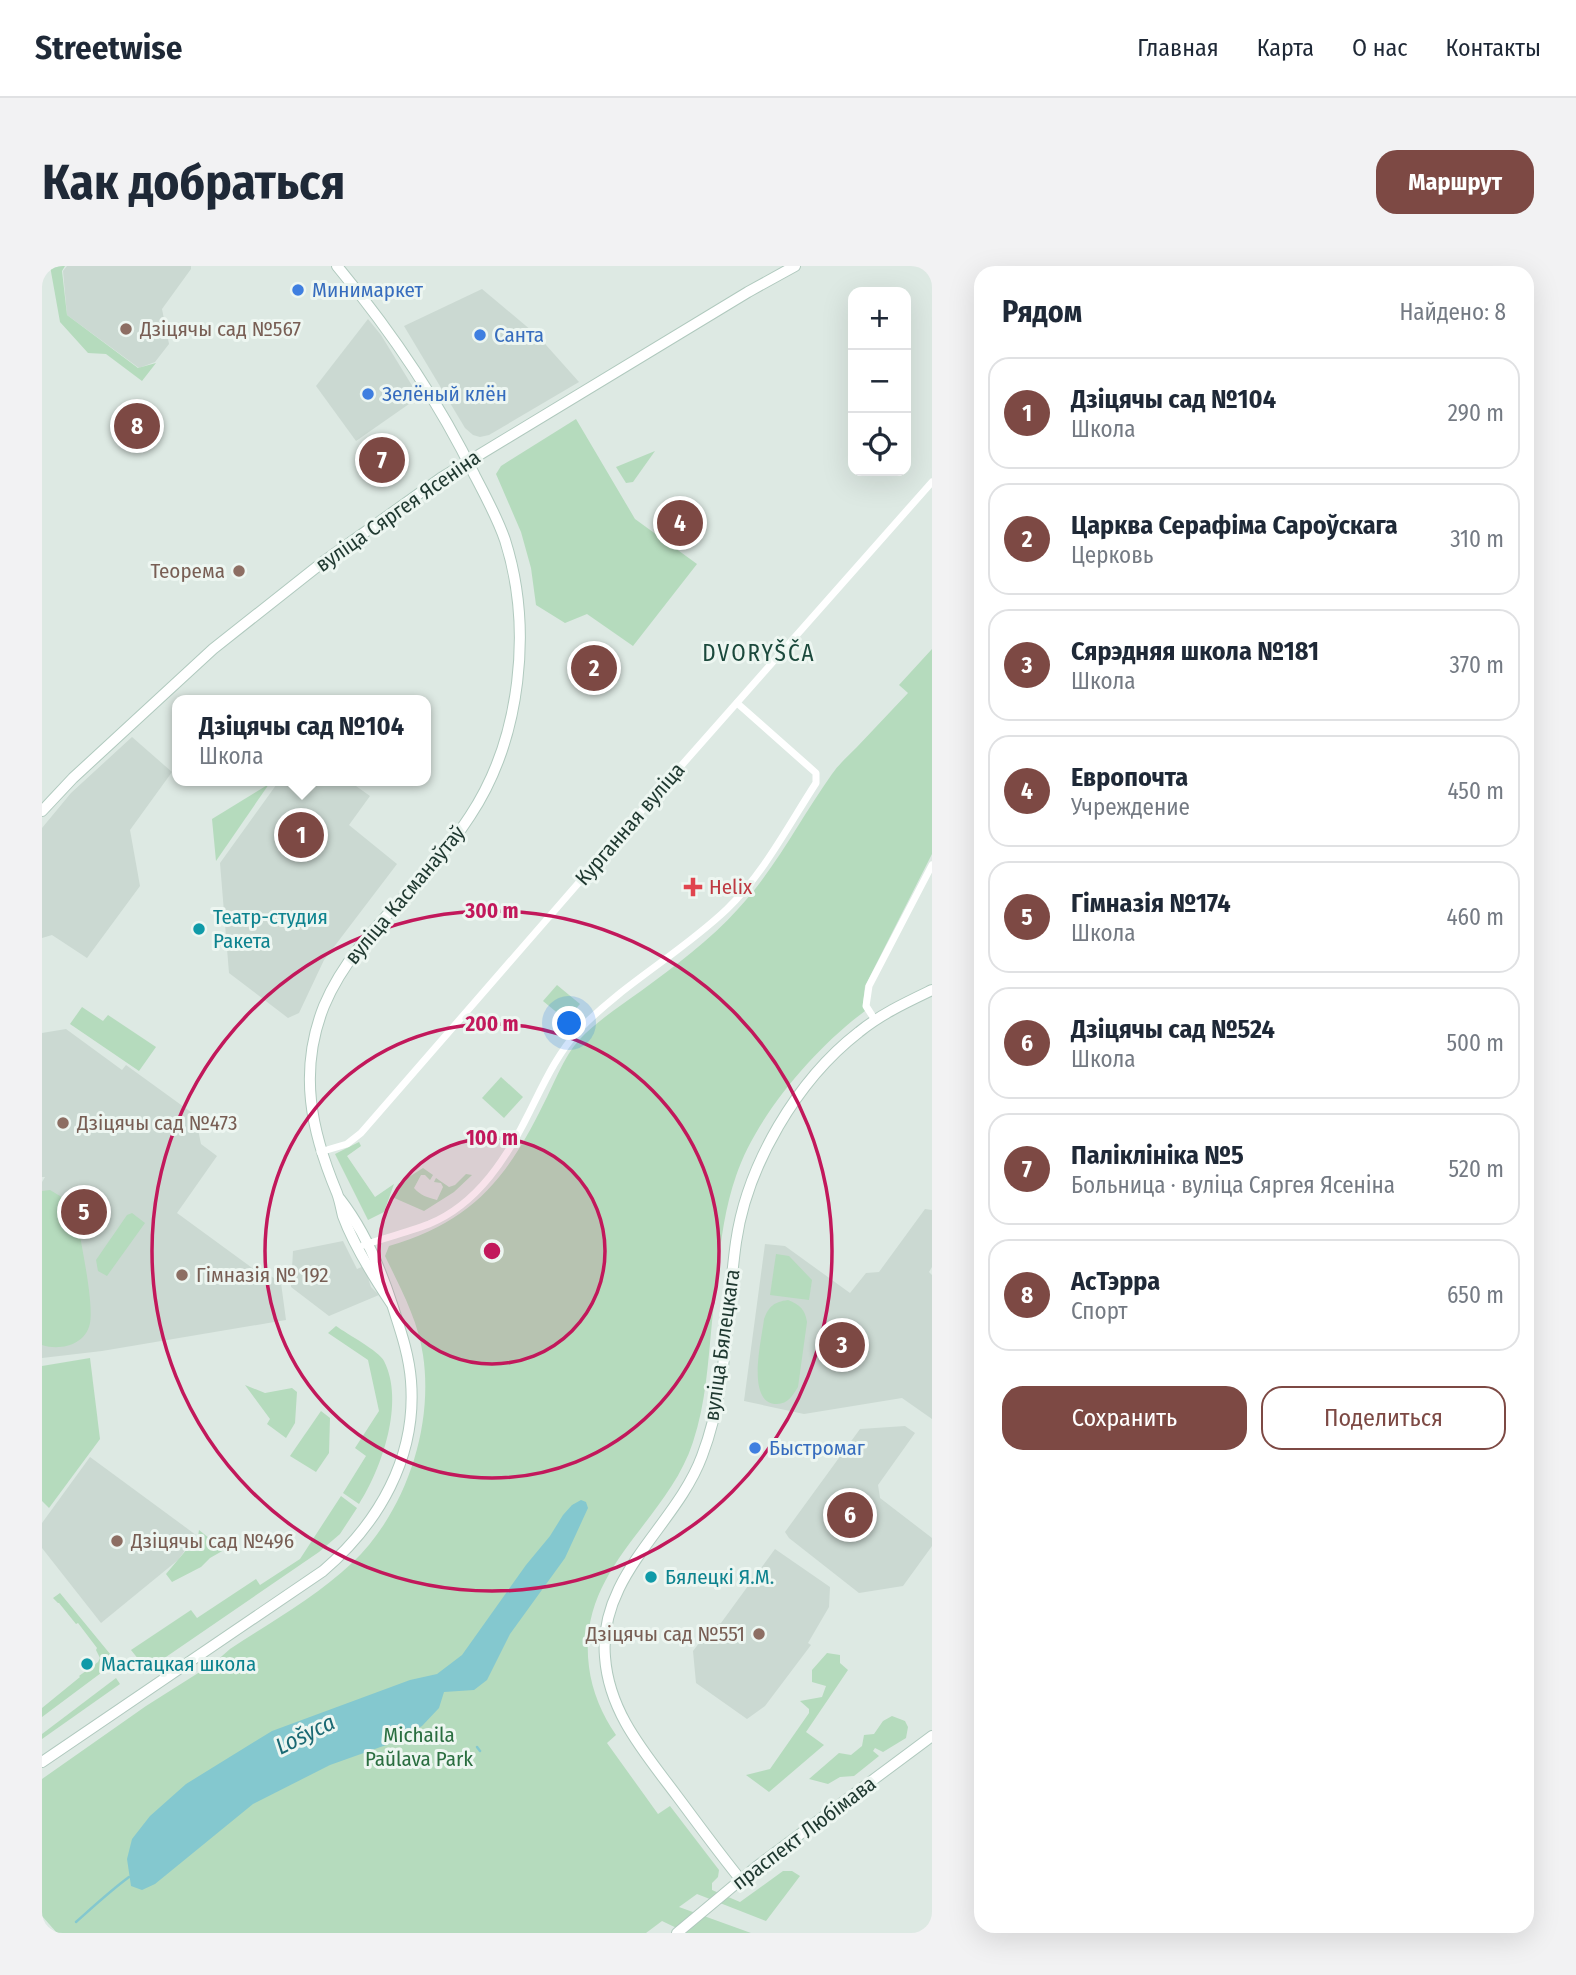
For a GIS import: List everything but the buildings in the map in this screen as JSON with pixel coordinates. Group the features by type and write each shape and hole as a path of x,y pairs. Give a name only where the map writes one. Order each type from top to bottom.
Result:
{"street":[{"name":"вуліца Касманаўтаў","path":"42,1762 323,1572 353,1545 374,1517 398,1470 406,1441 411,1396 409,1363 386,1283 363,1245 349,1211 338,1196 320,1152 311,1110 310,1086 315,1040 324,1007 341,972 429,870 471,813 493,770 511,713 520,642 518,603 505,541 494,512 468,461 400,346 337,266"},
{"name":"вуліца Сяргея Ясеніна","path":"42,810 109,745 242,625 333,554 468,461 795,266"},
{"name":"Курганная вуліца","path":"320,1152 347,1144 361,1133 932,482"},
{"path":"363,1245 438,1219 464,1203 513,1145 554,1064 580,1030 634,983 703,930 756,875 816,783 816,773 737,703"},
{"path":"875,1020 866,1006 869,986 932,865"},
{"name":"вуліца Бялецкага","path":"741,1880 619,1714 606,1666 606,1632 622,1583 690,1482 710,1433 719,1395 736,1242 756,1167 779,1124 820,1070 845,1044 875,1020 932,990"},
{"name":"праспект Любімава","path":"679,1931 741,1880 932,1736"}],"shaded area":[{"name":"Дзіцячы сад №567","path":"67,266 191,266 162,309 169,344 155,362 139,368 67,315 63,271"},
{"path":"482,289 538,336 579,382 489,435 480,437 465,428 404,326"},
{"path":"368,319 381,335 419,397 356,441 316,386"},
{"path":"132,737 172,772 130,830 140,886 87,958 52,935 42,938 42,828 71,793"},
{"path":"275,786 356,786 370,796 349,825 397,864 324,960 299,1013 288,1018 229,973 220,863"},
{"path":"66,1029 122,1070 126,1065 195,1115 201,1144 217,1156 177,1213 255,1270 262,1270 281,1283 286,1320 102,1351 42,1358 42,1182 45,1177 42,1177 42,1033"},
{"path":"925,1209 932,1210 932,1267 929,1272 932,1275 932,1419 902,1398 804,1414 744,1401 765,1244 785,1246 850,1293 866,1273 879,1272"},
{"path":"343,1241 357,1269 364,1266 371,1287 379,1295 329,1316 291,1287 293,1251"},
{"path":"905,1426 915,1433 878,1485 880,1498 932,1538 932,1546 903,1586 859,1593 785,1532 860,1429"},
{"name":"Дзіцячы сад №496","path":"90,1457 196,1535 178,1560 101,1623 42,1548 42,1523"},
{"name":"Дзіцячы сад №551","path":"775,1549 830,1587 829,1607 808,1643 811,1645 765,1706 747,1719 696,1683 693,1651 712,1626 721,1623"}],"green space":[{"path":"50,266 65,266 62,271 67,315 138,368 156,363 142,381 106,354 88,353 60,322"},
{"path":"576,419 635,519 697,564 633,646 587,614 565,623 536,605 531,568 521,532 496,474 501,466"},
{"path":"655,451 633,482 626,483 616,467"},
{"name":"Michaila Paŭlava Park","path":"932,649 932,854 865,986 865,1011 827,1044 789,1085 772,1107 745,1153 731,1193 723,1229 706,1382 693,1442 681,1471 609,1574 596,1601 589,1632 589,1667 595,1694 616,1735 607,1743 658,1814 670,1806 719,1870 718,1877 712,1883 712,1890 740,1902 783,1871 792,1871 800,1876 766,1921 697,1894 679,1907 751,1933 687,1933 662,1921 646,1933 57,1933 42,1916 42,1779 324,1587 371,1543 401,1494 412,1468 419,1440 425,1383 423,1355 417,1329 385,1256 389,1246 442,1224 483,1195 500,1176 529,1132 573,1047 601,1020 692,952 738,909 776,860 835,770 908,693 899,685"},
{"path":"266,786 268,786 216,861 212,819"},
{"path":"557,985 580,1004 566,1020 543,1001"},
{"path":"82,1007 103,1021 108,1015 156,1047 139,1071 70,1024"},
{"path":"501,1077 523,1097 504,1118 482,1098"},
{"path":"359,1142 361,1146 347,1156 375,1197 394,1184 384,1212 368,1220 335,1154"},
{"path":"423,1168 433,1175 430,1180 421,1175 414,1188 422,1195 437,1200 443,1187 441,1183 434,1182 436,1178 449,1187 466,1174 472,1175 454,1192 424,1211 392,1197 398,1184"},
{"path":"50,1190 70,1202 76,1214 91,1313 88,1331 83,1337 71,1344 57,1347 42,1345 42,1191"},
{"path":"132,1213 145,1223 107,1276 98,1271 96,1260 127,1215"},
{"path":"776,1254 789,1256 812,1280 809,1300 770,1295"},
{"path":"788,1300 801,1308 807,1322 798,1387 787,1401 777,1404 767,1401 761,1394 758,1382 759,1355 766,1315 773,1305"},
{"path":"336,1326 381,1357 390,1377 392,1396 388,1434 376,1472 359,1504 343,1493 366,1456 355,1448 379,1411 368,1360 328,1333"},
{"path":"90,1358 100,1439 49,1508 42,1501 42,1366"},
{"path":"245,1385 265,1393 292,1388 297,1392 295,1423 286,1438 267,1424 270,1419"},
{"path":"321,1411 330,1418 329,1453 316,1472 290,1456"},
{"path":"341,1496 357,1508 340,1534 319,1552 147,1670 131,1650 191,1610 197,1618 256,1579 260,1585 300,1559"},
{"path":"199,1530 224,1550 201,1567 172,1582 166,1574 198,1536"},
{"path":"60,1593 115,1660 42,1717 42,1708 100,1658 97,1648 78,1623 76,1624 53,1598"},
{"path":"827,1653 840,1655 840,1663 848,1670 806,1732 824,1745 769,1792 746,1775 770,1769 809,1713 809,1709 800,1701 822,1697 826,1686 812,1682 812,1670"},
{"path":"116,1678 120,1684 42,1739 42,1734"},
{"path":"892,1716 905,1721 908,1727 906,1738 883,1752 875,1748 873,1751 879,1756 854,1776 840,1777 828,1784 809,1779 839,1753 851,1755 862,1746 864,1735 874,1734 883,1721"}],"water":[{"path":"581,1500 586,1502 588,1508 565,1558 510,1634 487,1680 474,1690 444,1692 439,1708 422,1726 389,1744 330,1765 253,1804 155,1884 142,1890 131,1886 127,1859 132,1839 150,1816 186,1784 272,1731 410,1680 437,1674 462,1655 563,1515"}],"waterway":[{"path":"477,1747 480,1751"},
{"name":"Lošyca","path":"76,1922 129,1877"}],"place":[{"name":"Минимаркет","path":"298,290"},
{"name":"Дзіцячы сад №567","path":"126,329"},
{"name":"Санта","path":"480,335"},
{"name":"Зелёный клён","path":"368,394"},
{"name":"АсТэрра","path":"137,426"},
{"name":"Паліклініка №5","path":"382,460"},
{"name":"Европочта","path":"680,523"},
{"name":"Теорема","path":"239,571"},
{"name":"Царква Серафіма Сароўскага","path":"594,668"},
{"name":"Дзіцячы сад №104","path":"301,835"},
{"name":"Helix","path":"693,887"},
{"name":"Театр-студия Ракета","path":"199,929"},
{"name":"Дзіцячы сад №473","path":"63,1123"},
{"name":"Гімназія №174","path":"84,1212"},
{"name":"Гімназія № 192","path":"182,1275"},
{"name":"Сярэдняя школа №181","path":"842,1345"},
{"name":"Быстромаг","path":"755,1448"},
{"name":"Дзіцячы сад №524","path":"850,1515"},
{"name":"Дзіцячы сад №496","path":"117,1541"},
{"name":"Бялецкі Я.М.","path":"651,1577"},
{"name":"Дзіцячы сад №551","path":"759,1634"},
{"name":"Мастацкая школа","path":"87,1664"}],"district":[{"name":"DVORYŠČA","path":"759,653"}]}
